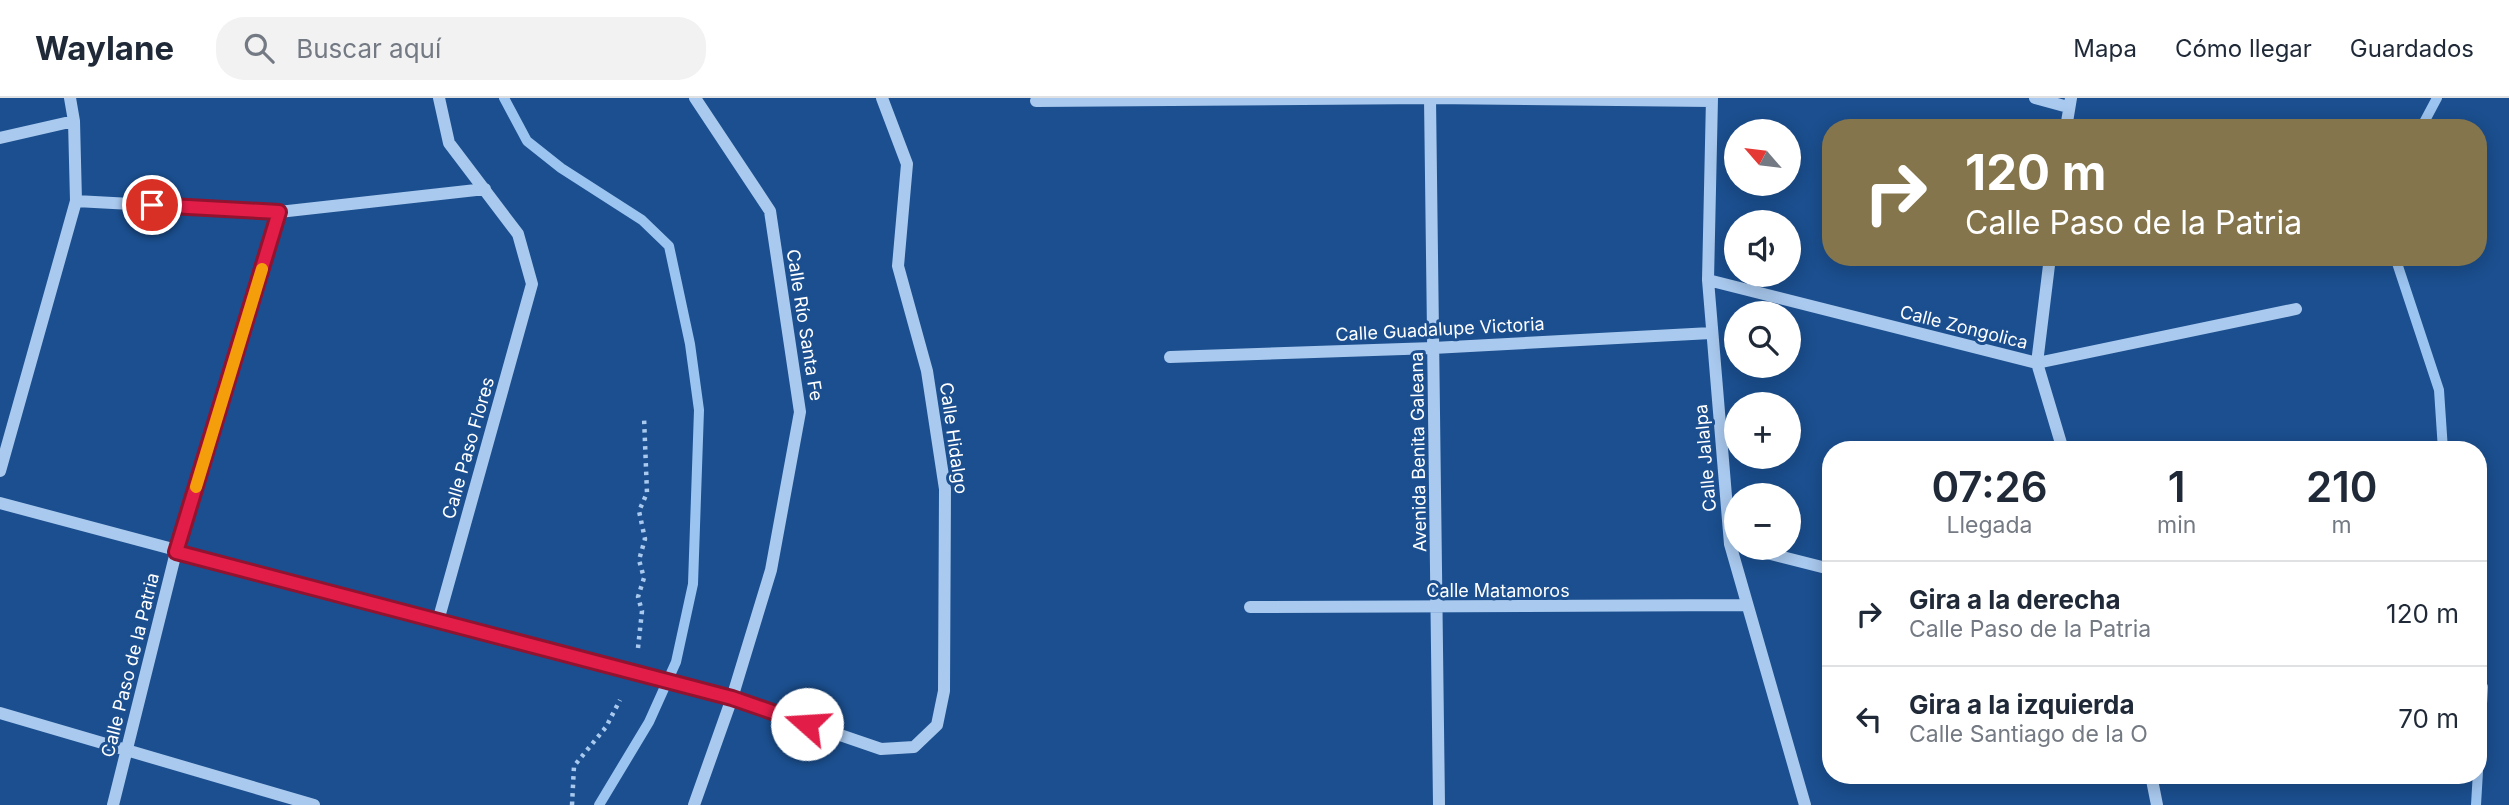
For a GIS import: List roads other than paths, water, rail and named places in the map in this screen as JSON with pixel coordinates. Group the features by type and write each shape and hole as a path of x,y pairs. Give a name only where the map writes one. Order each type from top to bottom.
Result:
{"street":[{"path":"0,471 76,201 74,121 70,98"},
{"path":"439,98 449,143 485,189"},
{"name":"Calle Río Santa Fe","path":"694,805 732,698 771,570 800,412 770,211 695,98"},
{"name":"Calle Hidalgo","path":"732,698 881,749 914,747 937,725 944,691 945,489 927,371 898,266 907,163 882,98"},
{"path":"1037,101 1430,98 1712,100"},
{"name":"Avenida Benita Galeana","path":"1430,98 1439,805"},
{"path":"2035,98 2070,103"},
{"name":"Calle Jalalpa","path":"1712,100 1708,280 1727,483"},
{"path":"0,138 74,121"},
{"path":"76,201 279,212 485,189"},
{"name":"Calle Paso Flores","path":"438,621 532,284 518,234 485,189"},
{"name":"Calle Paso de la Patria","path":"113,805 176,552 279,212"},
{"path":"2049,266 2037,363 2060,441"},
{"name":"Calle Zongolica","path":"1708,280 2037,363 2297,309"},
{"name":"Calle Guadalupe Victoria","path":"1170,358 1433,348 1711,333"},
{"path":"0,503 732,698"},
{"name":"Calle Jalalpa","path":"1736,560 1746,605 1805,805"},
{"path":"1794,560 1822,567"},
{"name":"Calle Matamoros","path":"1250,607 1746,605"},
{"path":"0,713 314,805"},
{"path":"2153,784 2157,805"}],"waterway":[{"path":"504,98 527,141 561,168 642,220 669,246 690,344 699,410 693,584 676,662 649,722 599,805"},
{"path":"2426,119 2437,98"},
{"path":"2398,266 2439,390 2442,441"},
{"path":"2476,805 2477,784"}]}
